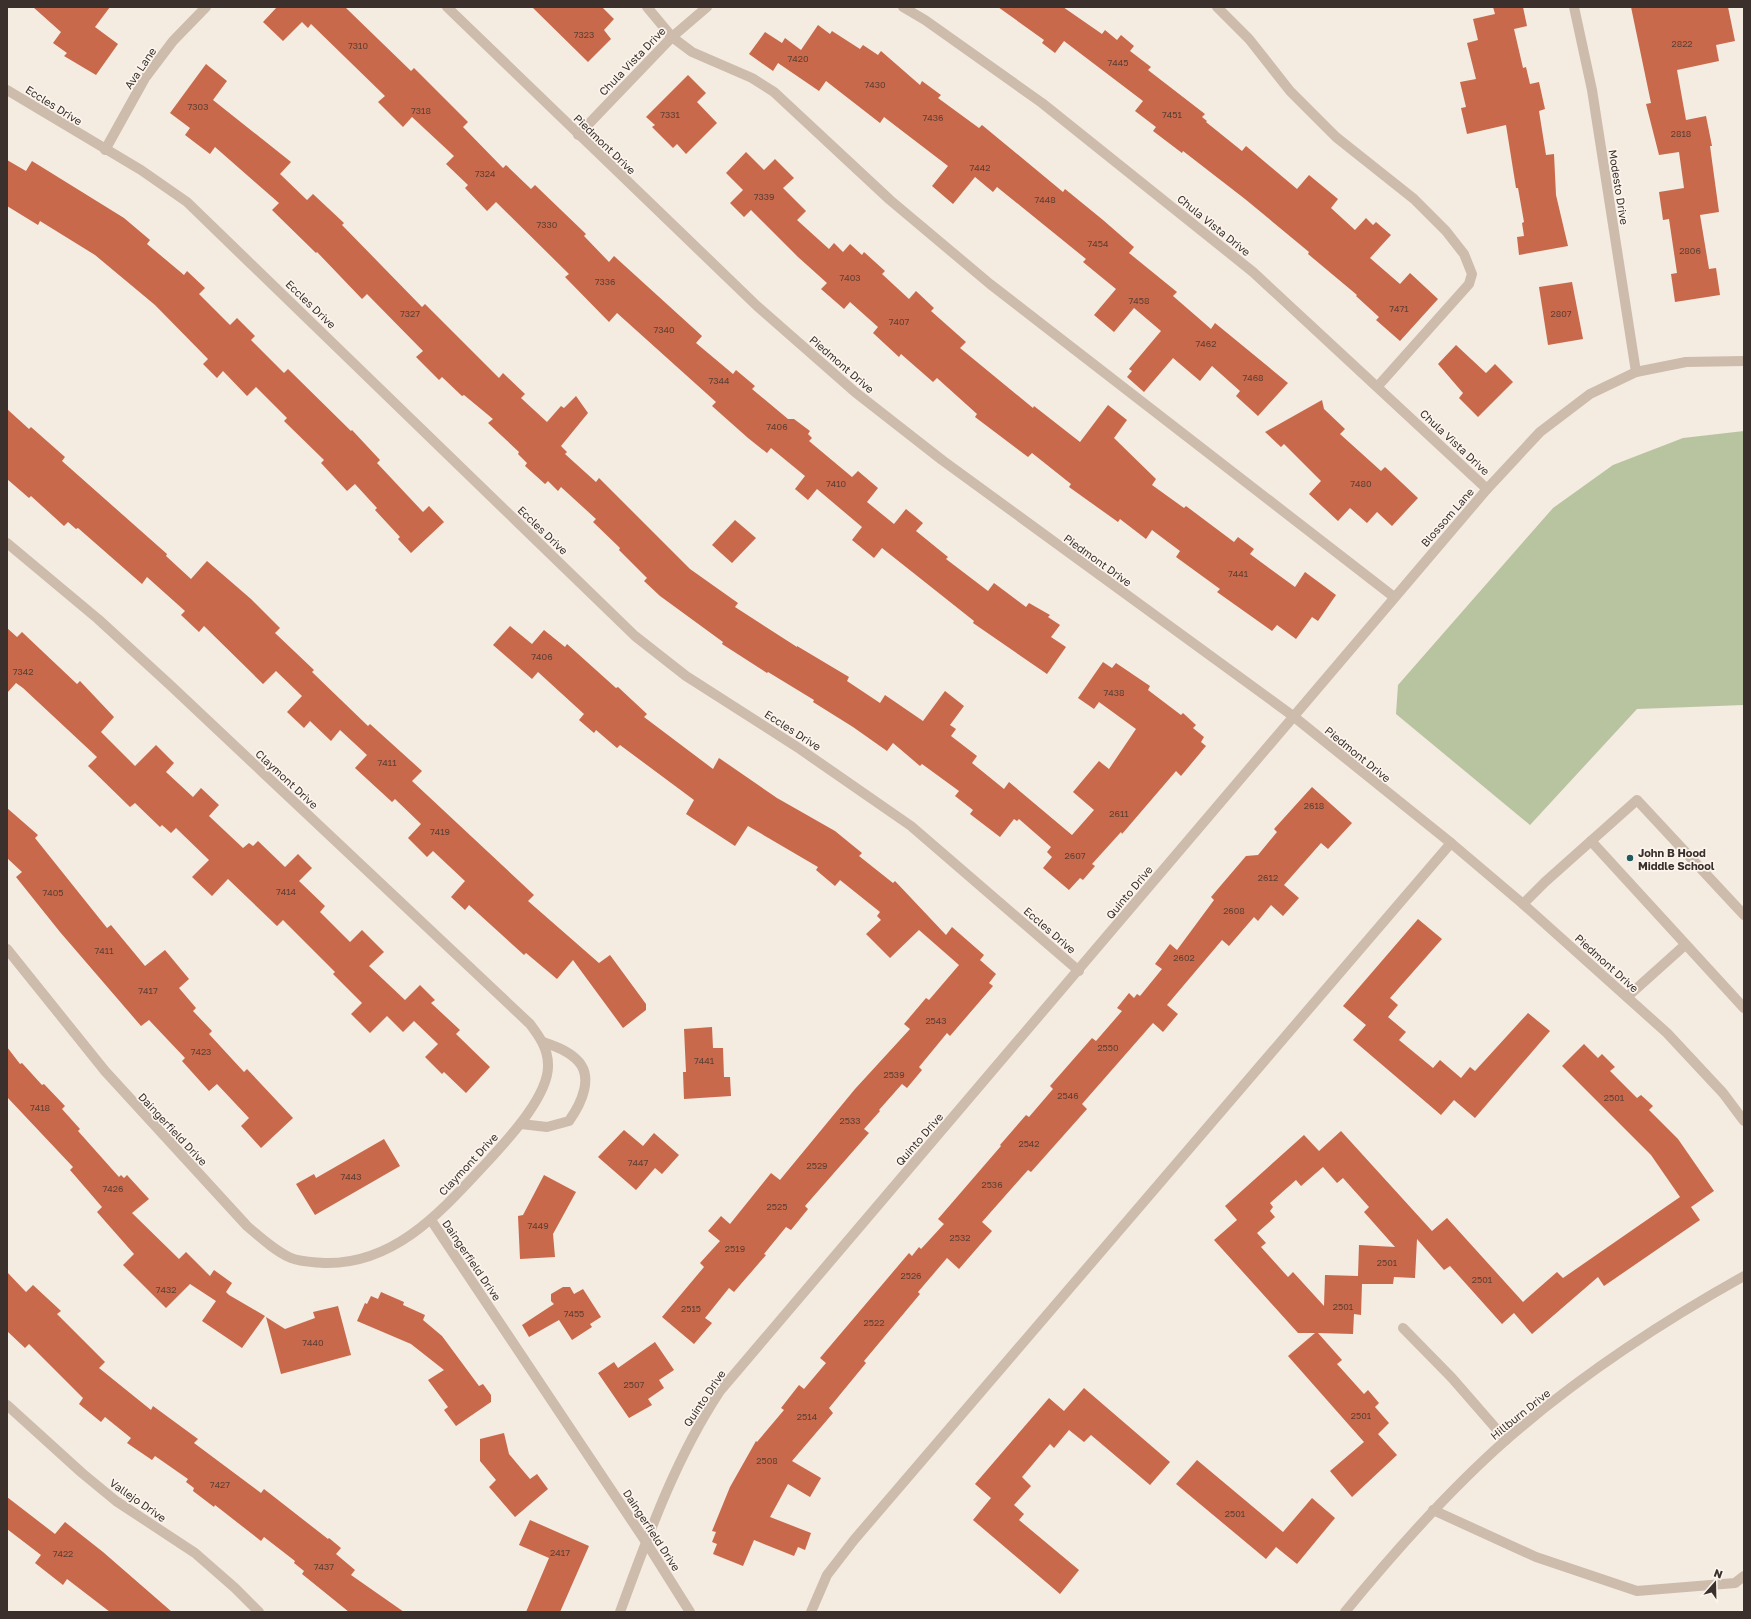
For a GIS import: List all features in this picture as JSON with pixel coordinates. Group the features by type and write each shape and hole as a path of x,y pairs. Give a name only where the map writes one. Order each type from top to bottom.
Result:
{"street":[{"name":"Ava Lane","path":"105,150 145,78 173,41 206,7"},
{"name":"Piedmont Drive","path":"446,7 757,306 855,392 942,460 1293,716 1451,843 1523,904 1627,996 1672,1039 1723,1093 1744,1121"},
{"path":"647,7 672,37 692,52 752,78 774,92 890,200 990,284 1394,597"},
{"name":"Chula Vista Drive","path":"578,135 672,37 707,7"},
{"name":"Chula Vista Drive","path":"903,7 925,20 1048,108 1252,272 1378,386 1487,489"},
{"path":"1217,7 1249,39 1290,91 1331,132 1414,199 1446,231 1464,254 1472,274 1469,284 1378,386"},
{"name":"Modesto Drive","path":"1574,7 1592,90 1636,372"},
{"name":"Eccles Drive","path":"7,90 105,150 141,170 187,202 635,636 686,676 804,751 911,826 1079,971"},
{"name":"Blossom Lane","path":"1293,716 1487,489 1540,432 1590,394 1636,372 1686,362 1744,361"},
{"name":"Claymont Drive","path":"7,543 98,619 169,684 530,1024 543,1042 548,1065 544,1080 533,1105 521,1124 431,1220"},
{"name":"Quinto Drive","path":"620,1612 646,1542 682,1456 702,1419 720,1391 1079,971 1293,716"},
{"path":"1523,904 1545,882 1637,800 1744,914"},
{"path":"1591,841 1744,1008"},
{"path":"811,1612 827,1575 854,1540 1451,843"},
{"path":"1627,996 1685,945"},
{"name":"Daingerfield Drive","path":"7,949 105,1071 247,1226 267,1243 292,1258 313,1262 338,1263 371,1257 402,1241 431,1220 646,1542 690,1612"},
{"path":"521,1124 547,1127 570,1121 578,1109 585,1091 585,1074 577,1059 563,1049 543,1042"},
{"name":"Hillburn Drive","path":"1345,1612 1385,1563 1433,1510 1506,1440 1579,1382 1629,1346 1708,1296 1744,1276"},
{"path":"1403,1328 1452,1378 1506,1440"},
{"name":"Vallejo Drive","path":"7,1405 82,1473 116,1501 195,1553 235,1588 259,1612"},
{"path":"1433,1510 1536,1557 1637,1591 1735,1582 1744,1576"}],"green space":[{"path":"1744,431 1744,705 1637,709 1530,825 1396,714 1398,685 1553,508 1613,465 1683,438"}],"building":[{"path":"33,7 110,7 95,27 118,44 96,75 64,56 67,53 53,43 61,32"},
{"path":"277,7 345,7 411,71 414,68 468,122 463,127 503,168 506,165 531,189 535,185 586,234 584,236 609,262 614,256 702,336 696,343 733,374 736,370 755,386 752,389 788,419 794,419 810,431 808,434 812,438 809,441 852,477 858,471 878,488 867,502 894,524 906,509 923,523 916,531 948,557 946,559 988,591 994,583 1026,607 1029,603 1050,615 1048,617 1060,625 1051,637 1066,647 1047,674 973,623 974,621 882,548 874,558 852,540 862,527 817,489 808,500 795,489 805,476 771,448 767,453 748,438 712,406 716,402 617,313 609,322 565,277 569,274 496,202 487,211 465,188 468,185 446,164 454,156 412,117 403,127 378,102 385,96 311,24 308,28 302,22 283,41 263,22"},
{"path":"532,7 602,7 614,19 604,30 611,39 588,62"},
{"path":"998,7 1063,7 1102,34 1105,30 1117,40 1121,35 1134,46 1130,51 1151,67 1148,70 1205,114 1202,117 1207,121 1206,122 1242,151 1246,146 1297,189 1309,175 1338,199 1331,208 1355,230 1366,218 1373,225 1376,222 1391,235 1370,258 1400,284 1410,273 1438,299 1400,341 1376,320 1379,317 1356,296 1357,295 1308,254 1309,252 1245,199 1183,151 1182,153 1153,131 1156,127 1135,111 1143,101 1064,41 1055,53 1042,43 1044,40"},
{"path":"1493,7 1523,7 1527,26 1514,29 1523,68 1526,67 1530,84 1539,82 1545,109 1539,111 1546,155 1554,154 1556,195 1568,246 1519,255 1517,237 1524,236 1522,223 1524,222 1518,188 1516,188 1506,125 1467,134 1461,108 1466,107 1460,82 1476,79 1467,43 1478,40 1473,19 1495,14"},
{"path":"1631,7 1728,7 1735,41 1716,45 1719,61 1677,70 1686,120 1706,116 1712,146 1710,146 1719,212 1700,215 1709,269 1716,268 1720,295 1675,302 1671,274 1677,273 1669,219 1663,220 1659,192 1684,188 1679,152 1659,155 1646,104 1651,103"},
{"path":"818,25 830,34 832,31 860,49 863,45 878,55 881,51 920,85 922,81 941,95 938,98 979,128 982,125 1063,192 1065,189 1134,247 1129,253 1177,292 1173,296 1211,329 1215,323 1288,383 1258,416 1236,396 1240,391 1212,366 1200,381 1173,358 1144,392 1127,377 1132,371 1129,369 1161,331 1134,308 1114,332 1094,315 1116,289 1083,262 1086,259 997,187 993,192 975,177 953,204 932,186 948,166 884,117 880,123 826,81 819,91 778,63 773,71 749,54 765,32 782,43 785,38 801,50"},
{"path":"206,64 227,81 213,100 291,162 280,174 307,200 313,194 344,223 342,225 422,307 425,304 499,378 503,373 525,394 521,398 547,422 561,406 564,408 576,396 588,413 561,446 567,452 565,454 596,482 599,478 690,569 738,603 735,607 797,647 849,677 847,681 880,703 885,695 923,721 945,691 964,706 950,725 956,729 951,736 977,756 972,763 1004,789 1009,782 1072,835 1094,810 1073,792 1099,761 1109,769 1136,729 1099,702 1094,709 1078,698 1103,662 1112,668 1116,663 1150,686 1148,690 1181,715 1183,713 1196,725 1193,728 1204,737 1201,742 1206,746 1181,776 1176,771 1122,834 1121,832 1092,864 1095,866 1083,880 1080,878 1069,890 1043,868 1052,857 1047,852 1051,847 1019,819 1017,821 1014,819 1000,837 970,814 973,810 955,796 959,791 922,764 920,766 893,743 887,751 853,727 813,702 814,700 768,672 767,673 722,644 723,642 660,596 644,581 647,578 619,550 620,548 593,522 596,519 561,487 558,491 548,481 545,484 525,466 527,463 518,454 519,452 488,423 493,419 464,395 462,396 442,377 439,380 416,357 423,351 367,294 362,299 317,252 316,253 272,210 279,203 215,147 210,154 185,135 190,128 170,113"},
{"path":"688,75 706,93 697,102 717,123 686,154 677,144 673,148 652,127 655,125 646,117"},
{"path":"746,152 764,170 775,159 794,178 783,188 806,211 797,220 829,249 834,243 843,252 850,244 862,255 864,252 885,271 882,274 909,299 916,291 934,308 931,311 966,342 960,348 1033,408 1034,406 1080,442 1108,405 1127,420 1114,438 1156,479 1152,485 1184,508 1186,506 1234,542 1238,537 1254,549 1250,554 1295,587 1305,572 1336,595 1318,621 1312,617 1296,639 1277,625 1272,631 1217,592 1220,589 1176,557 1180,551 1152,530 1146,539 1120,519 1118,522 1069,487 1071,484 1032,453 1028,457 975,417 977,414 937,378 933,382 901,354 899,357 873,333 878,327 850,302 844,309 821,289 827,283 798,257 751,210 744,217 730,203 743,190 726,173"},
{"path":"7,160 26,171 32,161 124,218 150,240 147,244 184,275 187,271 205,288 199,294 230,325 237,318 255,336 251,340 284,373 288,369 351,431 352,430 380,460 377,463 423,512 429,506 444,522 411,553 398,539 400,537 375,510 377,508 355,484 347,491 321,463 324,460 284,421 287,418 256,387 247,396 223,371 217,378 203,364 208,359 155,305 95,255 40,221 38,225 7,206"},
{"path":"1572,282 1583,339 1548,345 1539,287"},
{"path":"1456,345 1486,373 1495,364 1513,382 1478,417 1459,398 1463,393 1438,364"},
{"path":"1322,400 1324,409 1345,429 1340,434 1381,471 1385,467 1418,498 1392,526 1377,512 1367,523 1350,508 1338,521 1309,494 1321,481 1284,444 1281,447 1265,432"},
{"path":"7,409 29,429 31,427 65,457 62,461 167,554 166,556 191,579 207,561 251,599 280,628 275,633 314,670 312,672 368,726 370,724 422,771 412,781 534,895 528,901 599,963 610,955 646,1004 646,1010 623,1028 573,960 557,979 526,953 524,955 469,905 465,910 451,897 465,881 433,851 427,857 408,838 421,824 395,799 392,802 355,768 367,755 340,730 331,741 310,721 304,728 287,712 302,696 276,671 263,684 204,626 199,632 181,615 185,611 147,577 142,584 78,528 76,529 68,522 64,526 31,496 29,498 7,479"},
{"path":"735,520 756,538 732,563 712,545"},
{"path":"510,626 532,644 544,630 565,647 567,644 616,688 618,687 647,714 644,717 713,769 719,758 777,798 835,831 862,853 859,856 893,883 895,881 946,935 952,927 984,955 980,960 996,974 989,983 993,986 950,1036 947,1033 919,1067 922,1070 907,1088 902,1084 879,1110 880,1111 864,1129 869,1133 805,1206 808,1209 791,1230 786,1227 764,1254 766,1255 734,1292 729,1288 705,1318 712,1323 694,1344 662,1317 704,1267 700,1263 720,1241 708,1231 721,1216 730,1224 771,1173 780,1180 855,1089 910,1029 904,1024 926,998 929,1000 959,965 919,930 890,958 866,934 881,920 877,916 880,912 840,880 835,886 816,870 818,867 748,826 735,846 686,814 694,800 620,745 617,748 596,730 594,733 579,720 584,714 538,672 532,679 493,645"},
{"path":"7,628 17,637 22,632 77,684 80,681 114,717 101,732 135,766 156,745 174,763 166,772 193,797 201,788 219,805 209,816 243,848 249,843 253,846 258,841 285,867 298,854 312,868 299,881 325,906 320,912 350,942 362,930 384,952 369,966 405,1000 420,985 435,1000 431,1003 460,1030 456,1034 490,1067 466,1093 444,1072 442,1074 425,1057 438,1044 414,1021 403,1032 387,1016 370,1033 351,1014 362,1003 333,974 335,972 283,920 277,926 228,879 212,896 192,877 209,860 176,828 171,833 162,825 160,827 135,803 130,807 88,766 97,757 23,688 16,683 7,693"},
{"path":"1312,787 1352,823 1328,849 1321,843 1284,885 1299,898 1283,916 1271,905 1258,921 1254,917 1229,946 1222,940 1167,1005 1178,1014 1163,1032 1153,1023 1082,1104 1087,1109 1031,1172 1028,1170 982,1222 992,1231 959,1269 947,1258 918,1292 920,1294 864,1361 866,1363 829,1408 833,1413 792,1461 821,1478 810,1497 788,1484 770,1517 811,1533 805,1550 798,1547 794,1556 754,1540 743,1566 713,1554 717,1544 712,1542 716,1532 712,1531 730,1487 756,1441 757,1442 784,1410 781,1408 799,1385 804,1389 826,1363 820,1358 909,1253 912,1256 919,1247 921,1249 944,1224 938,1219 1001,1146 1000,1145 1026,1115 1029,1117 1053,1089 1050,1086 1092,1038 1096,1041 1122,1011 1117,1008 1129,993 1134,998 1137,994 1140,996 1162,969 1155,964 1170,944 1177,950 1214,900 1211,897 1246,856 1258,855 1277,832 1274,829"},
{"path":"7,808 38,835 35,838 107,928 111,925 145,966 165,950 189,979 179,988 196,1008 193,1011 212,1031 209,1034 244,1072 247,1069 293,1118 261,1148 241,1126 249,1118 217,1084 209,1091 182,1061 185,1058 149,1020 141,1026 60,932 16,877 22,872 7,858"},
{"path":"1418,919 1442,939 1390,998 1398,1005 1388,1017 1406,1032 1399,1040 1433,1068 1440,1060 1461,1078 1470,1067 1475,1071 1528,1013 1550,1031 1475,1118 1454,1100 1441,1115 1353,1040 1366,1025 1343,1006"},
{"path":"712,1027 713,1048 723,1048 724,1077 730,1077 731,1096 684,1099 683,1072 686,1072 684,1029"},
{"path":"1584,1044 1598,1058 1602,1054 1615,1067 1610,1071 1637,1098 1641,1095 1653,1106 1649,1110 1678,1139 1714,1191 1691,1207 1700,1220 1604,1286 1598,1277 1532,1334 1514,1313 1502,1324 1450,1266 1444,1270 1417,1239 1415,1278 1394,1277 1393,1284 1362,1284 1361,1315 1354,1314 1353,1334 1318,1333 1342,1360 1337,1364 1364,1394 1368,1390 1379,1403 1375,1407 1389,1423 1378,1434 1397,1455 1352,1497 1330,1471 1364,1442 1288,1356 1315,1333 1298,1333 1214,1240 1237,1220 1225,1206 1304,1135 1319,1151 1341,1131 1432,1231 1447,1218 1523,1302 1557,1272 1563,1278 1680,1197 1651,1155 1562,1066","holes":["1323,1167 1337,1183 1343,1178 1369,1207 1364,1212 1395,1247 1359,1245 1358,1276 1325,1275 1324,1306 1293,1272 1288,1277 1261,1247 1266,1243 1257,1233 1275,1217 1270,1211 1273,1207 1270,1203 1296,1180 1301,1186"]},
{"path":"7,1047 20,1064 22,1063 42,1085 44,1084 65,1106 62,1109 80,1129 78,1131 119,1177 121,1175 124,1178 127,1175 149,1199 132,1213 179,1259 186,1252 210,1276 214,1270 232,1283 226,1292 229,1295 265,1316 242,1348 202,1321 216,1301 190,1284 166,1308 123,1265 134,1254 97,1212 102,1207 70,1170 73,1167 7,1097"},
{"path":"624,1130 643,1146 654,1133 679,1155 662,1174 655,1168 636,1190 598,1157"},
{"path":"384,1139 400,1166 315,1215 296,1184 314,1174 316,1178"},
{"path":"544,1175 576,1192 553,1234 555,1257 520,1259 518,1216 523,1215"},
{"path":"7,1272 26,1292 33,1285 61,1311 57,1314 105,1362 99,1368 151,1410 153,1406 198,1439 194,1443 261,1493 264,1489 328,1539 329,1538 341,1548 336,1554 355,1570 351,1575 404,1612 349,1612 302,1574 304,1571 294,1563 295,1561 264,1537 261,1541 215,1505 214,1507 193,1491 194,1488 186,1482 188,1479 155,1456 152,1460 127,1443 131,1438 105,1417 101,1422 79,1404 83,1398 29,1344 25,1348 7,1331"},
{"path":"563,1287 570,1287 574,1294 583,1289 601,1317 590,1324 592,1327 572,1340 559,1320 529,1337 522,1325 554,1304 551,1301 551,1294"},
{"path":"381,1292 404,1302 403,1305 425,1315 423,1320 442,1336 479,1386 483,1384 491,1395 491,1402 456,1426 444,1410 448,1407 428,1380 444,1370 411,1344 357,1321 365,1303 367,1304 371,1296 378,1299"},
{"path":"338,1306 351,1355 281,1374 266,1317 285,1329 315,1318 313,1312"},
{"path":"655,1342 674,1370 659,1380 664,1388 648,1399 652,1405 629,1418 598,1373 614,1362 618,1368"},
{"path":"1084,1388 1170,1462 1150,1485 1091,1435 1084,1442 1069,1430 1054,1448 1050,1444 1022,1477 1031,1486 1014,1505 1024,1514 1019,1520 1079,1570 1060,1594 973,1520 991,1498 975,1484 1049,1398 1064,1411"},
{"path":"504,1433 509,1454 530,1479 537,1474 548,1489 515,1517 489,1487 496,1480 480,1461 480,1439"},
{"path":"1197,1460 1283,1532 1312,1498 1335,1518 1297,1564 1276,1547 1266,1559 1176,1484"},
{"path":"7,1497 55,1534 65,1522 103,1552 172,1612 110,1612 67,1579 63,1585 35,1563 41,1555 7,1529"},
{"path":"530,1520 589,1546 560,1612 526,1612 549,1558 519,1545"}],"place":[{"name":"John B Hood Middle School","path":"1630,858"}]}
